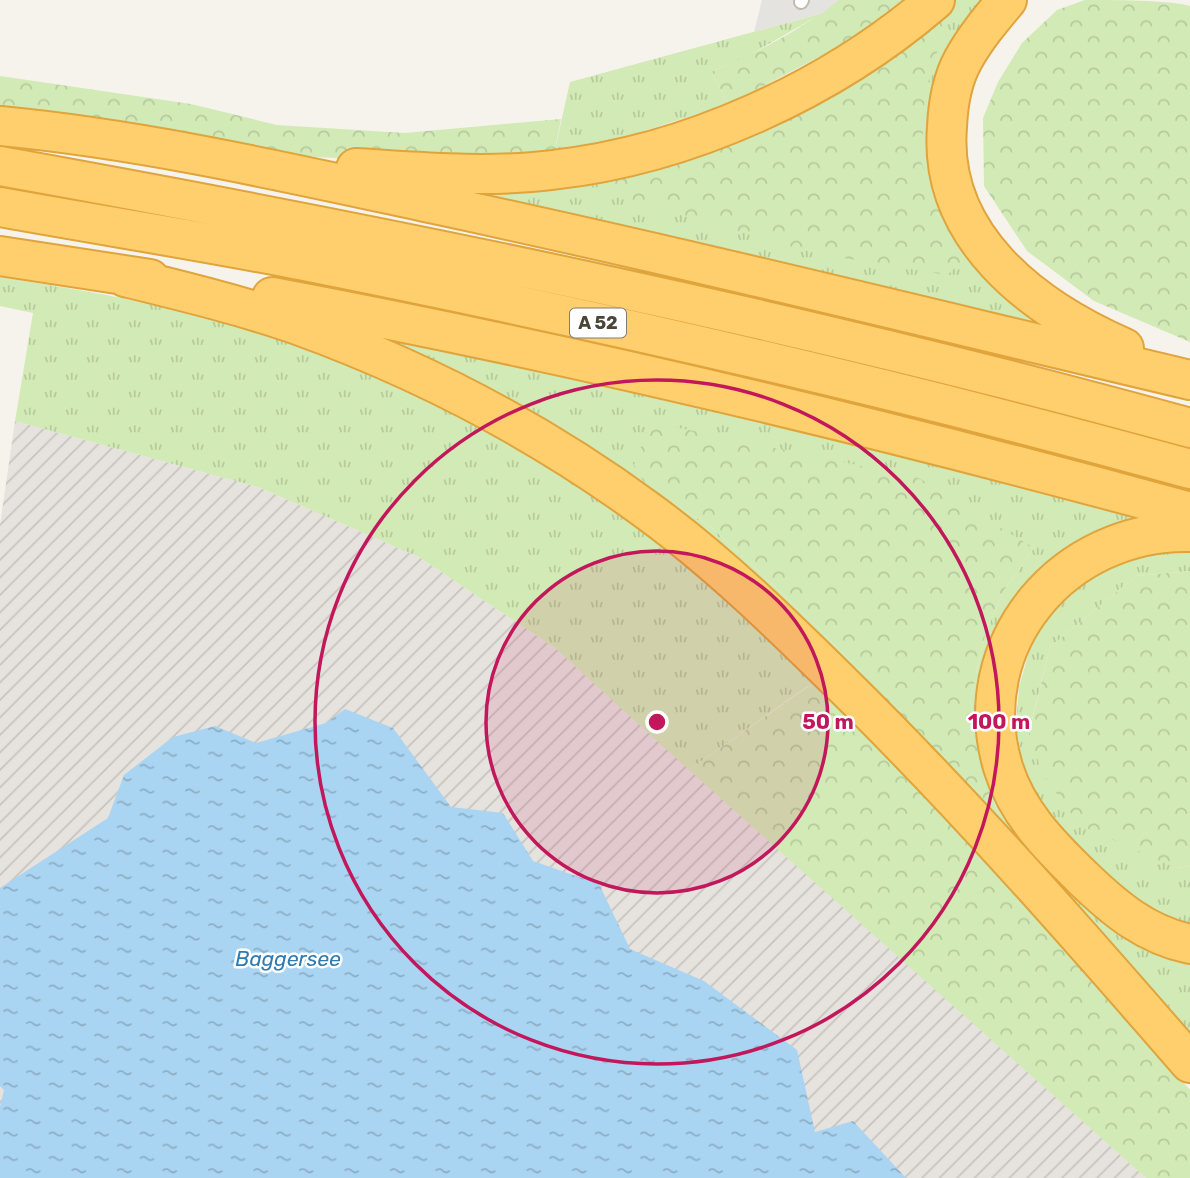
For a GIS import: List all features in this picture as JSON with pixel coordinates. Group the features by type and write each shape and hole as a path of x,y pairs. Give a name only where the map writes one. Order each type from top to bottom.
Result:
{"highway":[{"path":"229,161 433,173 550,171 606,163 673,145 752,114 866,50 935,0"},
{"path":"1007,0 982,30 962,62 948,102 945,153 955,194 971,230 995,263 1031,296 1070,322 1190,379"},
{"path":"0,126 57,131 229,161 685,258 1190,379"},
{"name":"A 52","path":"0,166 311,222 676,299 1041,387 1190,428"},
{"name":"A 52","path":"0,207 311,262 673,339 1042,428 1190,469"},
{"path":"0,256 125,277 225,288 369,315 666,378 1043,472 1190,512"},
{"path":"125,277 244,308 382,358 470,401 561,452 649,512 761,604 892,734 1020,869 1190,1063"},
{"path":"1190,532 1160,533 1117,542 1092,554 1050,584 1020,622 1010,644 1003,664 996,706 998,749 1003,768 1020,806 1045,841 1125,916 1163,935 1190,944"}],"shaded area":[{"path":"762,0 838,0 823,13 754,32"},
{"path":"15,421 258,487 419,557 555,648 1146,1178 0,1178 0,525"}],"green space":[{"path":"838,0 902,0 853,39 729,104 711,72 777,40"},
{"path":"950,0 990,0 937,155 1052,328 725,248 475,194 475,186 595,174"},
{"path":"1085,0 1155,1 1190,6 1190,342 1094,301 1027,251 984,186 983,118 998,82 1022,43 1057,10"},
{"path":"823,13 746,57 711,72 729,104 612,141 554,154 570,82"},
{"path":"948,15 925,93 921,162 964,260 947,275 814,253 597,191 603,177 841,88"},
{"path":"0,76 191,104 277,125 405,133 561,119 554,154 389,161 316,157 0,112"},
{"path":"0,277 177,309 265,332 350,361 424,394 531,452 632,520 705,578 819,684 808,686 689,770 555,648 419,557 258,487 15,421 33,313 0,306"},
{"path":"343,329 739,415 1132,512 1134,521 1025,592 992,770 1190,956 1190,1054 765,595","holes":["646,486 1034,548 1005,589 986,631 970,700 1000,823 819,628 711,527"]},
{"path":"651,422 919,478 1034,548 1005,589 986,631 970,700 986,774 1001,824 819,628 711,527 646,486 634,465"},
{"path":"1190,549 1190,571 1136,576 1050,647 1028,736 1176,868 1190,866 1190,929 1150,915 1061,833 1038,799 1022,762 1016,725 1019,687 1029,652 1048,614 1078,583 1121,557"},
{"path":"1190,571 1190,866 1176,868 1080,825 1046,779 1028,737 1050,647 1136,576"},
{"path":"819,684 1011,887 1190,1090 1190,1178 1146,1178 689,770 809,686"}],"water":[{"name":"Baggersee","path":"345,709 393,728 451,807 503,813 533,861 599,884 630,949 704,981 797,1050 815,1132 853,1121 906,1178 0,1178 0,1107 4,1090 0,1086 0,888 108,818 124,775 173,737 215,726 256,743 326,723"}]}
